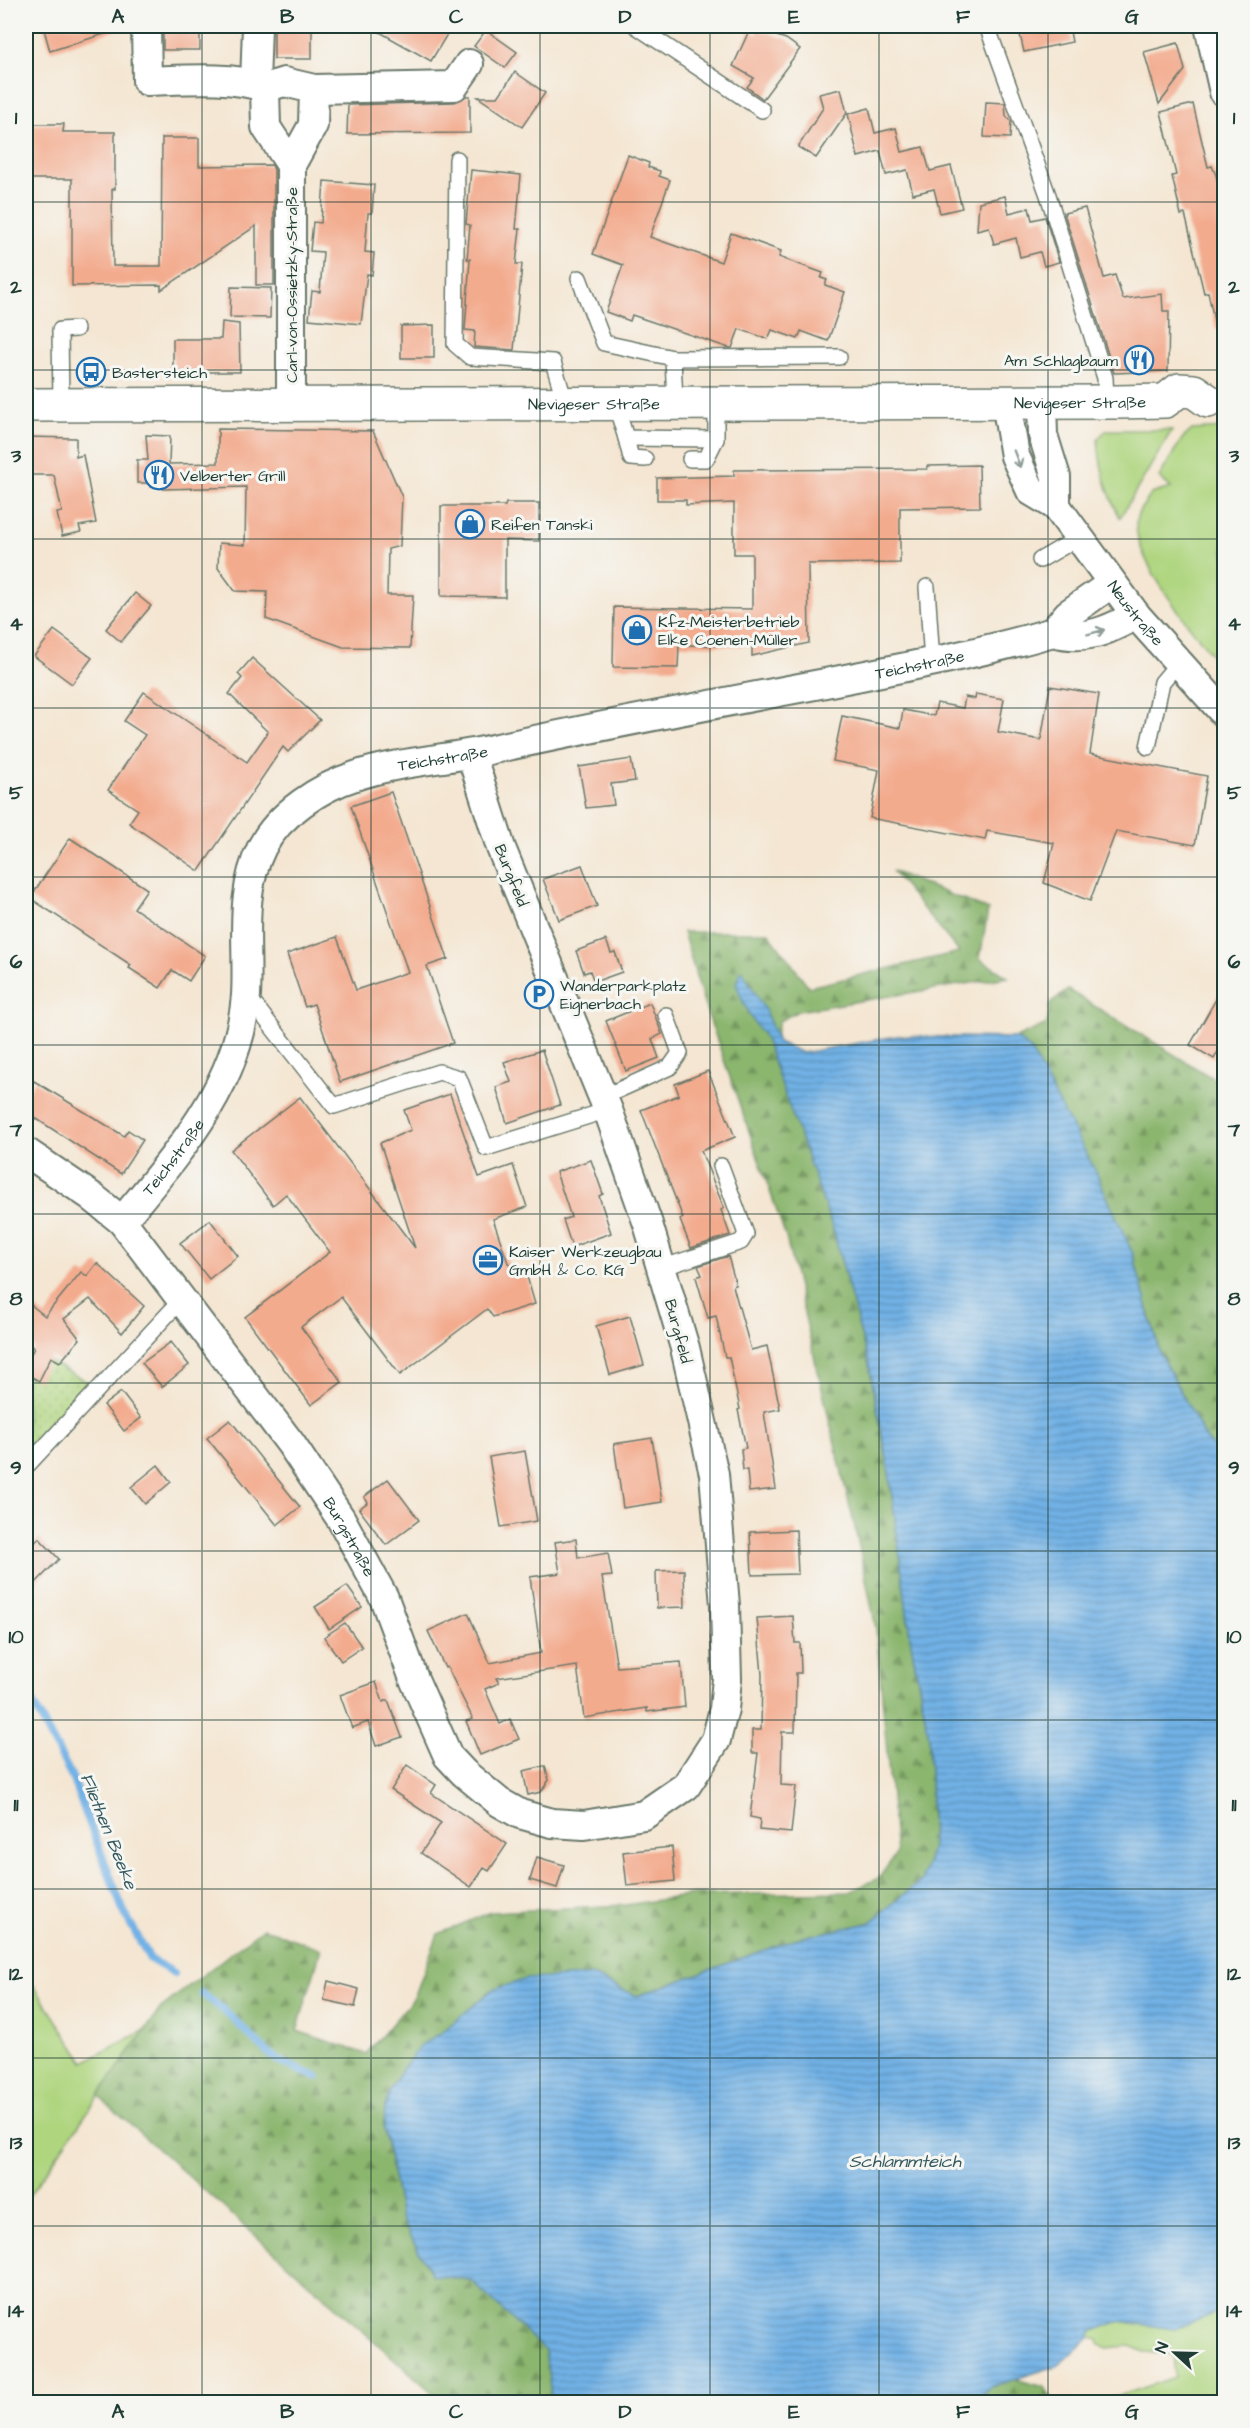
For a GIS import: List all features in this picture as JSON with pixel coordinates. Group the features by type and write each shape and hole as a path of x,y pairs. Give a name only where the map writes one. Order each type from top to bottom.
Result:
{"main road":[{"name":"Nevigeser Straße","path":"26,405 1165,401 1179,412 1192,412 1216,401"}],"street":[{"path":"146,26 147,81 194,79 260,86 284,82 314,89 454,86 469,64"},
{"name":"Carl-von-Ossietzky-Straße","path":"257,26 260,86 266,127 291,165"},
{"path":"1209,26 1224,92"},
{"name":"Carl-von-Ossietzky-Straße","path":"291,405 291,165 313,125 314,89"},
{"name":"Neustraße","path":"1006,402 1015,456 1031,491 1056,506 1111,584 1136,615 1224,713"},
{"path":"1042,402 1043,435 1056,477 1056,506"},
{"path":"1053,632 1068,614 1111,584"},
{"name":"Teichstraße","path":"122,1221 159,1177 212,1104 240,1035 246,994 245,915 262,848 277,826 318,793 353,776 409,763 471,754 597,726 932,662 1053,632 1073,638 1102,631 1136,615"},
{"name":"Burgfeld","path":"471,754 501,848 605,1103 661,1268 685,1348 714,1474 725,1605 727,1679 724,1709 716,1740 686,1786"},
{"name":"Burgstraße","path":"26,1152 91,1196 122,1221 291,1444 341,1519 384,1598 414,1679 448,1756 464,1773 499,1802 520,1814 552,1822 573,1824 614,1822 644,1815 686,1786"}],"lane":[{"path":"636,26 762,110"},
{"path":"987,26 1048,195 1101,367 1106,401"},
{"path":"458,159 456,344 470,357 553,362 566,402"},
{"path":"579,278 604,343 673,358 839,357"},
{"path":"61,404 60,330 76,330"},
{"path":"673,358 675,402"},
{"path":"615,402 631,458 645,459"},
{"path":"690,459 706,459 716,439 716,402"},
{"path":"626,438 716,439"},
{"path":"1040,560 1078,538"},
{"path":"927,587 932,662"},
{"path":"1148,747 1162,682 1178,663"},
{"path":"246,994 334,1106 439,1072 459,1078 486,1148 605,1103 670,1066 680,1053 666,1015"},
{"path":"661,1268 741,1242 746,1234 720,1166"},
{"path":"26,1467 181,1299"}],"green space":[{"path":"1224,428 1224,670 1184,619 1154,575 1137,534 1137,517 1151,494 1171,488 1159,477 1182,439 1192,430"},
{"path":"1107,430 1172,430 1120,518 1111,499 1100,459 1098,438"},
{"path":"892,871 988,910 980,959 1008,977 798,1011 779,1021 772,1054 833,1229 869,1365 888,1465 911,1643 929,1737 932,1848 922,1880 869,1923 798,1938 637,1996 592,1976 492,1990 441,2033 421,2045 384,2129 401,2218 432,2275 470,2279 545,2350 552,2402 443,2402 98,2096 161,2008 263,1928 321,1949 297,2031 366,2054 414,1998 438,1934 491,1912 626,1905 693,1895 849,1892 879,1878 896,1854 876,1628 858,1541 786,1237 705,1006 683,932 768,932 809,987 959,952"},
{"path":"1068,990 1224,1085 1224,1459 1207,1440 1160,1353 1133,1254 1030,1049 1016,1038 1047,1024 1050,1004"},
{"path":"26,1349 90,1383 26,1456"},
{"path":"26,1974 84,2062 145,2030 26,2200"},
{"path":"1224,2310 1224,2394 1163,2402 1088,2402 1122,2395 1175,2377 1173,2354 1144,2352 1130,2346 1105,2348 1100,2345 1098,2339 1090,2337 1091,2332 1120,2321 1174,2329"},
{"path":"1015,2379 1044,2387 1055,2402 972,2402 990,2387"}],"water":[{"name":"Schlammteich","path":"742,970 765,1010 778,1042 802,1053 897,1036 1016,1038 1030,1049 1094,1168 1133,1254 1160,1354 1207,1440 1224,1459 1224,2310 1174,2329 1120,2321 1091,2332 1090,2337 1059,2365 990,2387 972,2402 552,2402 545,2350 470,2280 432,2275 401,2218 384,2129 385,2107 391,2088 421,2045 441,2033 492,1990 526,1979 592,1976 637,1996 798,1938 869,1923 922,1880 932,1848 929,1737 911,1643 888,1465 869,1365 833,1229 764,1036 747,1011 736,983"}],"building":[{"path":"43,26 116,26 117,30 50,51"},
{"path":"163,26 200,26 200,50 163,50"},
{"path":"274,26 312,26 312,59 274,59"},
{"path":"369,26 452,26 431,61"},
{"path":"1018,26 1069,26 1072,42 1024,52"},
{"path":"486,30 517,52 505,68 474,46"},
{"path":"759,30 786,39 800,49 763,99 747,87 754,78 733,66 749,31 757,34"},
{"path":"1178,43 1185,70 1159,104 1144,52"},
{"path":"515,72 545,93 522,127 478,97 498,97"},
{"path":"841,89 847,113 816,158 798,147 823,108 819,94"},
{"path":"470,96 470,133 347,134 348,105 454,102"},
{"path":"986,102 1005,103 1006,116 1011,121 1010,138 984,137"},
{"path":"1193,104 1208,167 1212,166 1216,175 1224,209 1224,329 1216,330 1208,292 1204,293 1185,214 1181,215 1172,176 1176,175 1161,112"},
{"path":"869,108 875,133 896,128 902,152 923,147 930,171 951,166 962,208 940,213 934,189 913,194 907,170 886,175 880,151 858,157 848,114"},
{"path":"26,124 64,124 63,132 115,132 115,189 112,189 113,266 161,266 162,138 199,138 199,166 272,165 274,170 274,285 256,285 256,226 161,290 161,285 72,286 72,179 26,179"},
{"path":"628,155 649,163 648,167 660,171 659,176 670,180 650,237 721,262 731,233 781,251 779,257 823,273 821,278 827,280 825,285 845,292 828,341 801,331 798,339 772,330 768,339 739,329 732,348 729,348 632,315 630,321 606,312 623,265 593,254"},
{"path":"471,170 521,175 516,229 520,229 516,264 522,264 514,350 474,347 475,331 465,330 470,259 467,259 470,225 466,224"},
{"path":"324,181 374,185 372,213 368,213 365,252 374,253 372,275 367,274 361,324 309,319 312,291 320,292 323,252 310,251 313,222 321,223"},
{"path":"1005,196 1009,213 1029,208 1032,220 1045,217 1059,262 1044,266 1040,252 1020,257 1016,238 994,244 989,227 977,230 979,202"},
{"path":"1085,208 1104,278 1115,275 1123,299 1162,294 1163,311 1169,311 1168,371 1114,373 1064,213"},
{"path":"231,287 271,288 270,318 230,317"},
{"path":"222,322 239,324 240,372 173,372 173,339 221,339"},
{"path":"434,325 434,358 401,358 401,326"},
{"path":"218,429 373,431 402,497 400,546 388,549 387,595 413,595 410,648 343,647 266,619 267,592 235,591 218,568 219,543 245,545 246,487 163,489 163,487 150,487 150,483 137,483 137,460 148,460 146,435 170,436 169,464 218,463"},
{"path":"26,437 76,438 76,457 83,455 96,523 79,526 81,532 62,536 57,513 62,512 54,475 26,475"},
{"path":"979,465 980,507 900,508 900,563 808,564 809,643 752,656 752,646 679,645 678,668 613,667 614,607 752,609 752,554 734,554 734,503 686,505 686,500 657,500 657,478 734,476 734,470 927,469 927,466"},
{"path":"506,503 539,503 539,541 505,540 505,597 441,596 441,506 505,506"},
{"path":"135,593 151,606 121,642 106,629"},
{"path":"54,630 92,658 72,684 34,656"},
{"path":"252,658 320,720 288,752 283,747 199,871 129,823 138,810 108,790 145,735 124,721 144,692 247,762 268,732 229,694 242,678 238,674"},
{"path":"1050,686 1099,694 1090,754 1207,776 1195,845 1116,831 1090,901 1044,883 1054,843 987,831 985,840 870,818 879,770 833,761 842,716 900,728 903,710 934,716 937,703 963,708 965,697 975,699 976,694 1004,699 998,732 1041,740"},
{"path":"631,759 635,781 611,784 614,805 586,808 579,767"},
{"path":"391,792 448,959 427,966 453,1043 340,1082 314,1004 305,1007 287,954 337,937 356,990 408,972 351,806"},
{"path":"70,838 147,889 134,908 205,956 189,981 172,970 160,988 129,968 131,965 30,898"},
{"path":"582,865 597,906 559,920 543,879"},
{"path":"606,940 611,953 615,952 622,972 594,982 590,971 584,973 576,951"},
{"path":"1224,985 1224,1040 1214,1059 1190,1045"},
{"path":"650,1003 662,1034 652,1039 659,1058 626,1071 606,1021"},
{"path":"542,1050 560,1105 507,1123 496,1087 511,1082 504,1062"},
{"path":"708,1071 735,1137 701,1151 724,1208 721,1210 730,1235 691,1248 680,1220 683,1218 641,1110 679,1095 675,1084"},
{"path":"34,1081 124,1136 128,1130 143,1140 121,1174 26,1112 26,1096"},
{"path":"450,1094 479,1177 513,1165 527,1207 493,1219 508,1263 526,1273 535,1304 493,1317 487,1309 400,1375 341,1297 301,1327 342,1382 311,1405 245,1317 330,1252 286,1194 273,1205 231,1150 300,1097 415,1248 380,1143 411,1130 404,1110"},
{"path":"591,1160 603,1194 599,1196 611,1233 572,1247 563,1220 571,1217 556,1172"},
{"path":"210,1220 238,1256 209,1279 180,1243"},
{"path":"728,1256 736,1285 733,1286 751,1350 767,1346 780,1409 764,1412 776,1489 749,1492 747,1470 743,1470 741,1449 746,1448 729,1357 725,1357 716,1316 708,1318 696,1277 702,1275 698,1266"},
{"path":"97,1263 144,1306 122,1333 90,1299 64,1319 80,1339 60,1362 51,1357 39,1381 26,1374 26,1363 34,1348 26,1343 26,1301 45,1316 81,1272 87,1276"},
{"path":"630,1316 644,1365 610,1375 596,1326"},
{"path":"171,1342 189,1365 162,1387 142,1363"},
{"path":"121,1392 141,1418 124,1431 104,1405"},
{"path":"230,1420 300,1507 277,1525 207,1438"},
{"path":"652,1438 662,1502 623,1508 614,1444"},
{"path":"525,1451 537,1521 501,1527 489,1457"},
{"path":"158,1465 171,1482 145,1504 131,1487"},
{"path":"388,1479 419,1520 386,1545 359,1509 368,1502 364,1497"},
{"path":"796,1530 798,1574 752,1575 750,1532"},
{"path":"39,1538 59,1559 26,1593 26,1552"},
{"path":"576,1539 578,1558 608,1553 612,1576 602,1577 617,1667 681,1662 685,1707 647,1712 647,1708 584,1718 577,1666 496,1678 499,1683 485,1689 500,1724 510,1719 519,1739 480,1755 466,1721 473,1719 428,1631 468,1613 490,1663 541,1653 530,1577 560,1573 555,1542"},
{"path":"684,1570 685,1607 657,1608 656,1571"},
{"path":"347,1586 362,1607 329,1629 315,1607"},
{"path":"793,1616 795,1643 800,1643 801,1673 796,1673 795,1732 782,1732 781,1785 796,1786 791,1833 759,1830 760,1819 750,1817 758,1753 752,1753 752,1730 761,1730 762,1675 757,1618"},
{"path":"345,1623 362,1647 341,1661 324,1637"},
{"path":"376,1682 383,1702 388,1700 402,1737 376,1746 368,1722 352,1728 340,1695"},
{"path":"407,1765 436,1785 431,1793 507,1844 489,1871 484,1868 471,1887 421,1853 441,1823 391,1790"},
{"path":"545,1766 549,1780 541,1792 528,1795 523,1771"},
{"path":"672,1847 675,1881 627,1886 623,1852"},
{"path":"537,1857 564,1865 557,1888 530,1880"},
{"path":"328,1981 359,1989 355,2007 324,2000"}],"waterway":[{"name":"Fliethen Beeke","path":"26,1690 71,1775 123,1910 150,1959 174,1973"},
{"name":"Fliethen Beeke","path":"202,1994 228,2014 272,2056 317,2077"}],"place":[{"name":"Am Schlagbaum","path":"1139,360"},
{"name":"Bastersteich","path":"91,372"},
{"name":"Velberter Grill","path":"159,475"},
{"name":"Reifen Tanski","path":"470,524"},
{"name":"Kfz-Meisterbetrieb Elke Coenen-Müller","path":"637,630"},
{"name":"Wanderparkplatz Eignerbach","path":"539,994"},
{"name":"Kaiser Werkzeugbau GmbH & Co. KG","path":"488,1260"}]}
